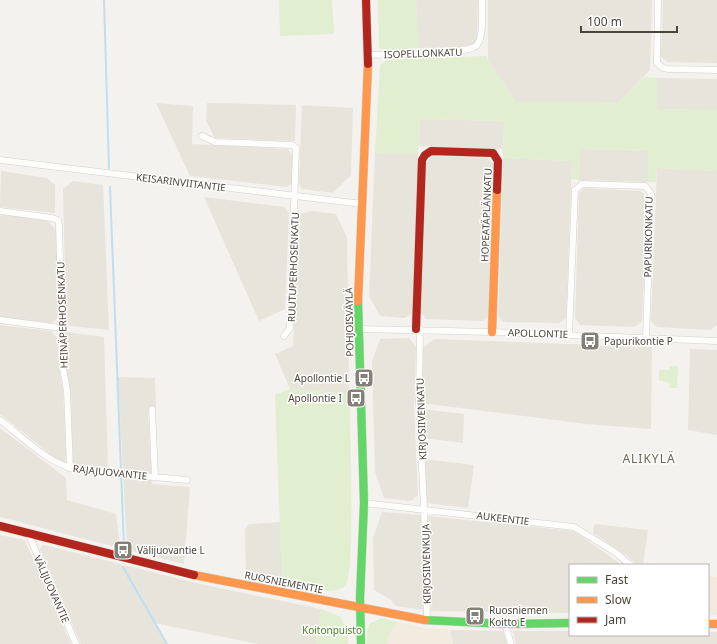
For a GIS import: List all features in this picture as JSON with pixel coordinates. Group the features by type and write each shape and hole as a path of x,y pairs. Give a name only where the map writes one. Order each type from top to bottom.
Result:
{"main road":[{"name":"POHJOISVÄYLÄ","path":"361,644 360,606 364,503 358,292 368,54 366,0"},
{"name":"HOPEATÄPLÄNKATU","path":"418,329 422,160 425,155 431,151 493,153 498,161 492,332"},
{"name":"RUOSNIEMENTIE","path":"0,526 194,575 426,620 505,624 569,623"}],"street":[{"name":"ISOPELLONKATU","path":"368,54 455,52 473,49 478,45 481,38 482,0"},
{"path":"658,0 657,63 663,68 669,70 717,70"},
{"name":"RUUTUPERHOSENKATU","path":"202,136 215,142 292,145 296,148 290,328 284,336"},
{"name":"KEISARINVIITANTIE","path":"0,160 362,204"},
{"name":"PAPURIKONKATU","path":"569,335 574,190 582,184 646,186 651,194 646,338"},
{"name":"HEINÄPERHOSENKATU","path":"0,211 58,220 61,264 61,328 63,368 67,391 70,468"},
{"path":"0,320 61,328"},
{"name":"APOLLONTIE","path":"359,329 418,329 717,341"},
{"name":"KIRJOSIIVENKATU","path":"418,329 419,401 424,508"},
{"path":"152,409 155,477"},
{"name":"RAJAJUOVANTIE","path":"0,420 46,457 59,465 70,468 187,480"},
{"name":"AUKEENTIE","path":"364,503 424,508 574,526 615,552 629,564"},
{"name":"KIRJOSIIVENKUJA","path":"424,508 426,620"},
{"name":"VÄLIJUOVANTIE","path":"28,533 76,644"},
{"path":"505,624 511,644"}],"shaded area":[{"path":"416,0 478,0 477,39 471,47 418,48"},
{"path":"488,0 652,0 650,70 618,103 516,102 488,61"},
{"path":"663,0 717,0 717,63 667,62 661,56"},
{"path":"657,78 717,79 717,110 657,109"},
{"path":"156,103 193,106 192,144 288,149 292,155 292,183 287,187 190,176"},
{"path":"207,103 296,105 295,141 215,138 206,121"},
{"path":"302,105 353,108 351,175 333,193 302,189 299,184"},
{"path":"420,119 504,121 503,149 419,146"},
{"path":"580,149 649,151 648,182 579,180"},
{"path":"375,153 418,154 413,313 405,318 380,316 369,296"},
{"path":"432,156 488,158 494,165 489,316 482,321 426,319 421,313 427,162"},
{"path":"503,158 572,161 566,318 559,323 503,322 498,316"},
{"path":"657,168 717,171 717,325 711,330 657,327 651,321"},
{"path":"1,171 47,178 55,185 55,213 0,207"},
{"path":"73,181 103,185 109,330 70,326 66,320 63,189"},
{"path":"584,188 641,191 647,198 642,322 634,327 580,325 575,318 579,193"},
{"path":"204,197 284,207 289,213 285,309 259,321"},
{"path":"312,211 336,214 347,238 349,394 290,389 275,354 293,346 299,214"},
{"path":"0,216 47,220 56,230 59,317 52,323 0,318"},
{"path":"0,325 51,331 58,339 59,367 63,392 65,462 55,458 0,414"},
{"path":"66,332 104,337 108,468 77,466 73,463 71,392 66,376"},
{"path":"409,338 416,347 414,408 418,495 411,501 384,498 375,472 372,361 380,339"},
{"path":"434,339 652,347 651,429 586,424 421,403 423,348"},
{"path":"690,349 717,350 717,435 688,430"},
{"path":"118,377 155,378 156,409 148,410 152,484 190,487 184,564 127,550"},
{"path":"422,409 464,414 463,443 423,438"},
{"path":"0,428 66,478 67,500 116,514 120,548 0,517"},
{"path":"424,459 474,465 468,508 426,503"},
{"path":"382,512 421,515 424,610 396,606 391,600 374,590 373,537"},
{"path":"428,516 574,531 621,564 569,564 569,613 431,611"},
{"path":"280,522 282,583 246,576 245,529 249,524"},
{"path":"594,524 648,530 643,564 636,564 627,556 593,533"},
{"path":"0,535 24,540 26,543 71,644 0,644"},
{"path":"44,545 196,583 321,609 316,644 259,644 154,623 166,644 81,644 40,550 41,546"},
{"path":"709,576 717,577 717,615 709,615"},
{"path":"397,622 425,628 450,630 453,644 387,644 389,634"},
{"path":"450,630 503,631 507,644 453,644"},
{"path":"513,631 569,631 569,636 709,636 709,632 717,632 717,644 516,644"}],"green space":[{"path":"279,0 332,0 334,34 280,36"},
{"path":"378,0 416,0 418,48 385,51 379,47"},
{"path":"487,56 488,61 516,102 618,103 644,77 657,78 657,109 717,110 717,171 657,168 656,182 648,182 649,151 580,149 579,180 571,179 572,161 503,158 504,121 420,119 418,154 375,153 380,65 388,59"},
{"path":"670,366 678,366 677,388 670,388 669,383 659,380 659,370 669,370"},
{"path":"290,389 349,394 352,496 350,556 348,576 345,586 332,591 314,590 282,583 275,395"},
{"name":"Koitonpuisto","path":"321,609 341,617 347,631 348,644 316,644"},
{"path":"382,618 397,622 389,634 387,644 367,644 367,631 370,623"}],"waterway":[{"path":"104,0 109,168"},
{"path":"110,187 124,548"},
{"path":"123,567 167,644"}],"traffic: fast":[{"path":"358,301 364,503 360,598 361,644"},
{"path":"425,620 505,624 569,623"}],"traffic: slow":[{"path":"358,301 368,64"},
{"path":"492,332 497,190"},
{"path":"194,575 425,620"},
{"path":"709,624 717,624"}],"traffic: jam":[{"path":"366,0 368,64"},
{"path":"416,329 422,160 425,155 431,151 493,153 498,161 497,190"},
{"path":"0,526 194,575"}],"place":[{"name":"Papurikontie P","path":"590,341"},
{"name":"Apollontie L","path":"364,378"},
{"name":"Apollontie I","path":"356,398"},
{"name":"Välijuovantie L","path":"123,550"},
{"name":"Ruosniemen Koitto E","path":"475,616"}],"district":[{"name":"ALIKYLÄ","path":"649,459"}]}
